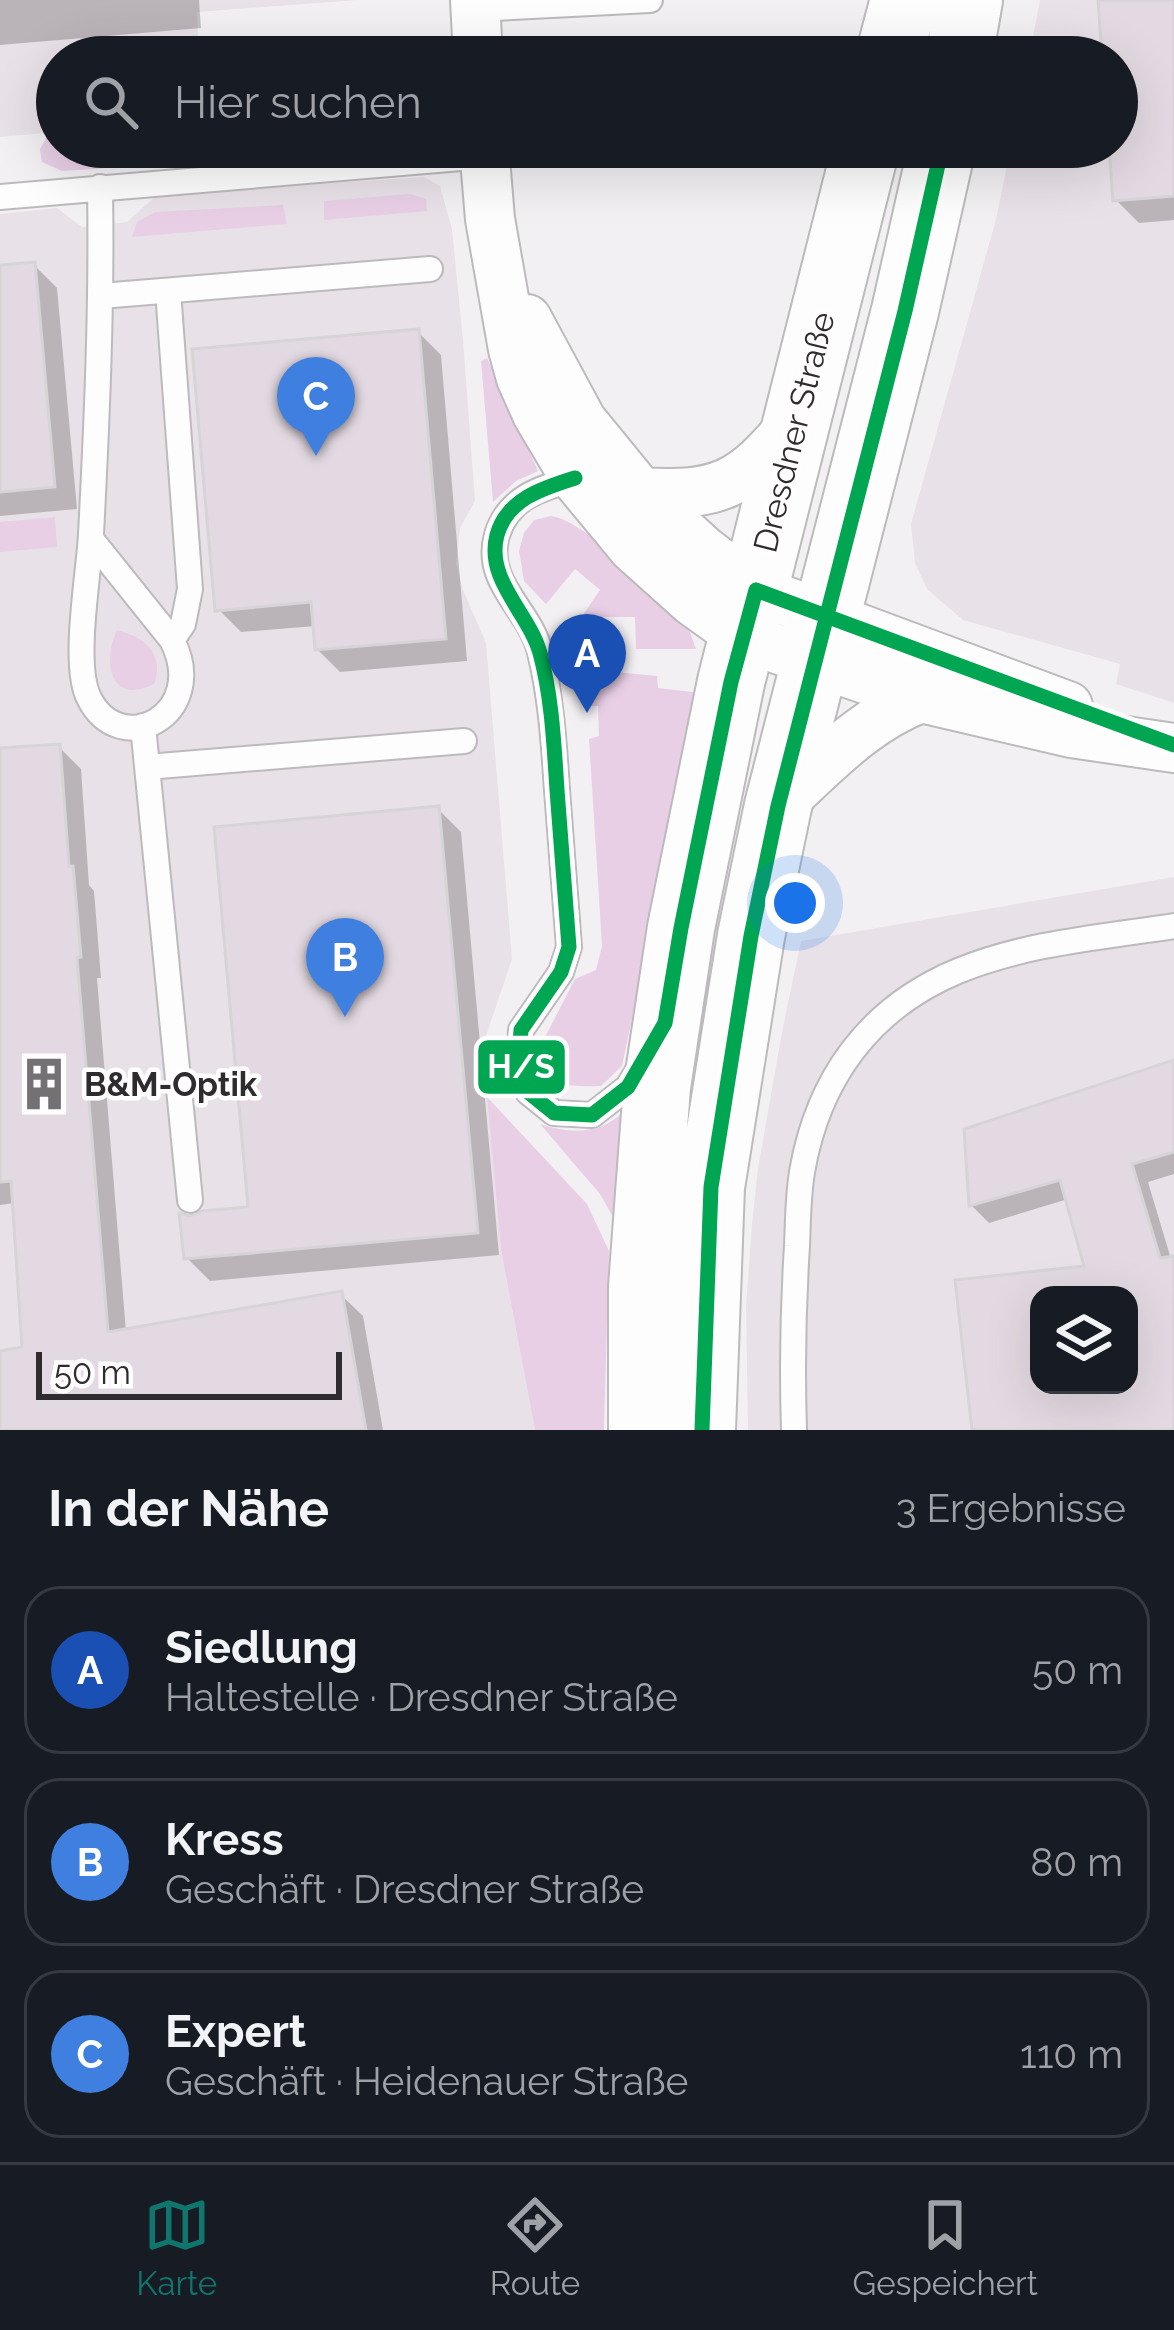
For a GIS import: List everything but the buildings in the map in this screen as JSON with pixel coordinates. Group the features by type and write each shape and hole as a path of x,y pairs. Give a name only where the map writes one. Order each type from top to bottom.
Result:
{"main road":[{"path":"895,36 904,0"},
{"path":"963,36 970,0"},
{"name":"Dresdner Straße","path":"642,1430 642,1287 665,1024 712,772 861,168"},
{"path":"702,1430 711,1187 751,936 778,806 938,168"}],"street":[{"path":"475,5 477,36"},
{"path":"486,168 513,349 537,414 575,478 634,548 706,613 749,613 1174,746"},
{"path":"490,218 527,319 582,421 640,492 703,550 749,613"},
{"path":"640,492 683,494 737,478 762,461 796,421"},
{"path":"822,639 921,698 1071,733 1174,746"},
{"path":"778,806 862,731 895,708 921,698"}],"lane":[{"path":"475,5 650,0"},
{"path":"0,197 303,168"},
{"path":"91,539 182,659 176,703 164,718 143,726 122,727 102,716 88,697 82,662 101,296 100,187"},
{"path":"101,296 430,269"},
{"path":"167,291 190,590 183,624 172,640"},
{"path":"575,478 532,492 514,504 498,531 494,552 503,587 534,632 540,651 551,714 569,947 561,972 521,1030 518,1059 528,1092 554,1113 592,1115 628,1087 665,1024"},
{"path":"143,726 190,1200"},
{"path":"147,767 464,741"},
{"path":"794,1430 791,1329 801,1174 816,1113 840,1065 870,1027 911,995 958,971 1072,941 1174,926"}],"shaded area":[{"path":"0,0 358,0 197,12 198,36 36,36 36,134 0,137"},
{"path":"1040,0 1174,0 1174,703 1116,684 1120,664 963,620 927,589 915,563 911,524 1007,168 1138,168 1138,36 1033,36"},
{"path":"424,177 440,186 452,229 463,340 475,501 460,528 456,563 486,643 512,959 486,1036 487,1097 501,1250 535,1430 0,1430 0,214 57,208 82,227 127,222 157,195"},
{"path":"410,194 426,199 427,211 324,220 324,201"},
{"path":"283,205 287,224 132,237 137,222 155,212"},
{"path":"487,358 538,471 516,481 493,502 481,361"},
{"path":"551,516 584,532 623,564 689,630 696,649 636,649 635,617 594,617 593,649 581,649 576,625 600,590 575,569 546,604 524,581 519,551 524,533 534,520"},
{"path":"55,517 57,547 0,552 0,522"},
{"path":"117,630 150,648 157,664 154,684 128,689 113,677 110,655"},
{"path":"595,670 657,676 658,688 701,693 622,1066 601,1086 581,1086 559,1081 537,1063 540,1047 575,979 596,970 602,946 589,739 599,736 598,706 584,706 584,678"},
{"path":"1174,877 1174,1430 748,1430 746,1306 752,1224 801,941"},
{"path":"487,1097 587,1204 609,1251 604,1430 535,1430 501,1250"},
{"path":"624,1111 626,1240 600,1194 540,1124 584,1130 605,1125"}],"transit line":[{"name":"H/S","path":"702,1430 711,1187 751,936 778,806 937,168"},
{"name":"H/S","path":"575,478 539,491 509,512 495,551 502,582 535,638 552,721 569,947 561,972 521,1030 519,1059 528,1092 554,1113 592,1115 628,1087 665,1023 731,682 756,590"},
{"name":"H/S","path":"756,590 1174,745"}],"place":[{"name":"Expert","path":"316,456"},
{"name":"Siedlung","path":"587,713"},
{"name":"Kress","path":"345,1017"},
{"name":"B&M-Optik","path":"44,1084"}]}
